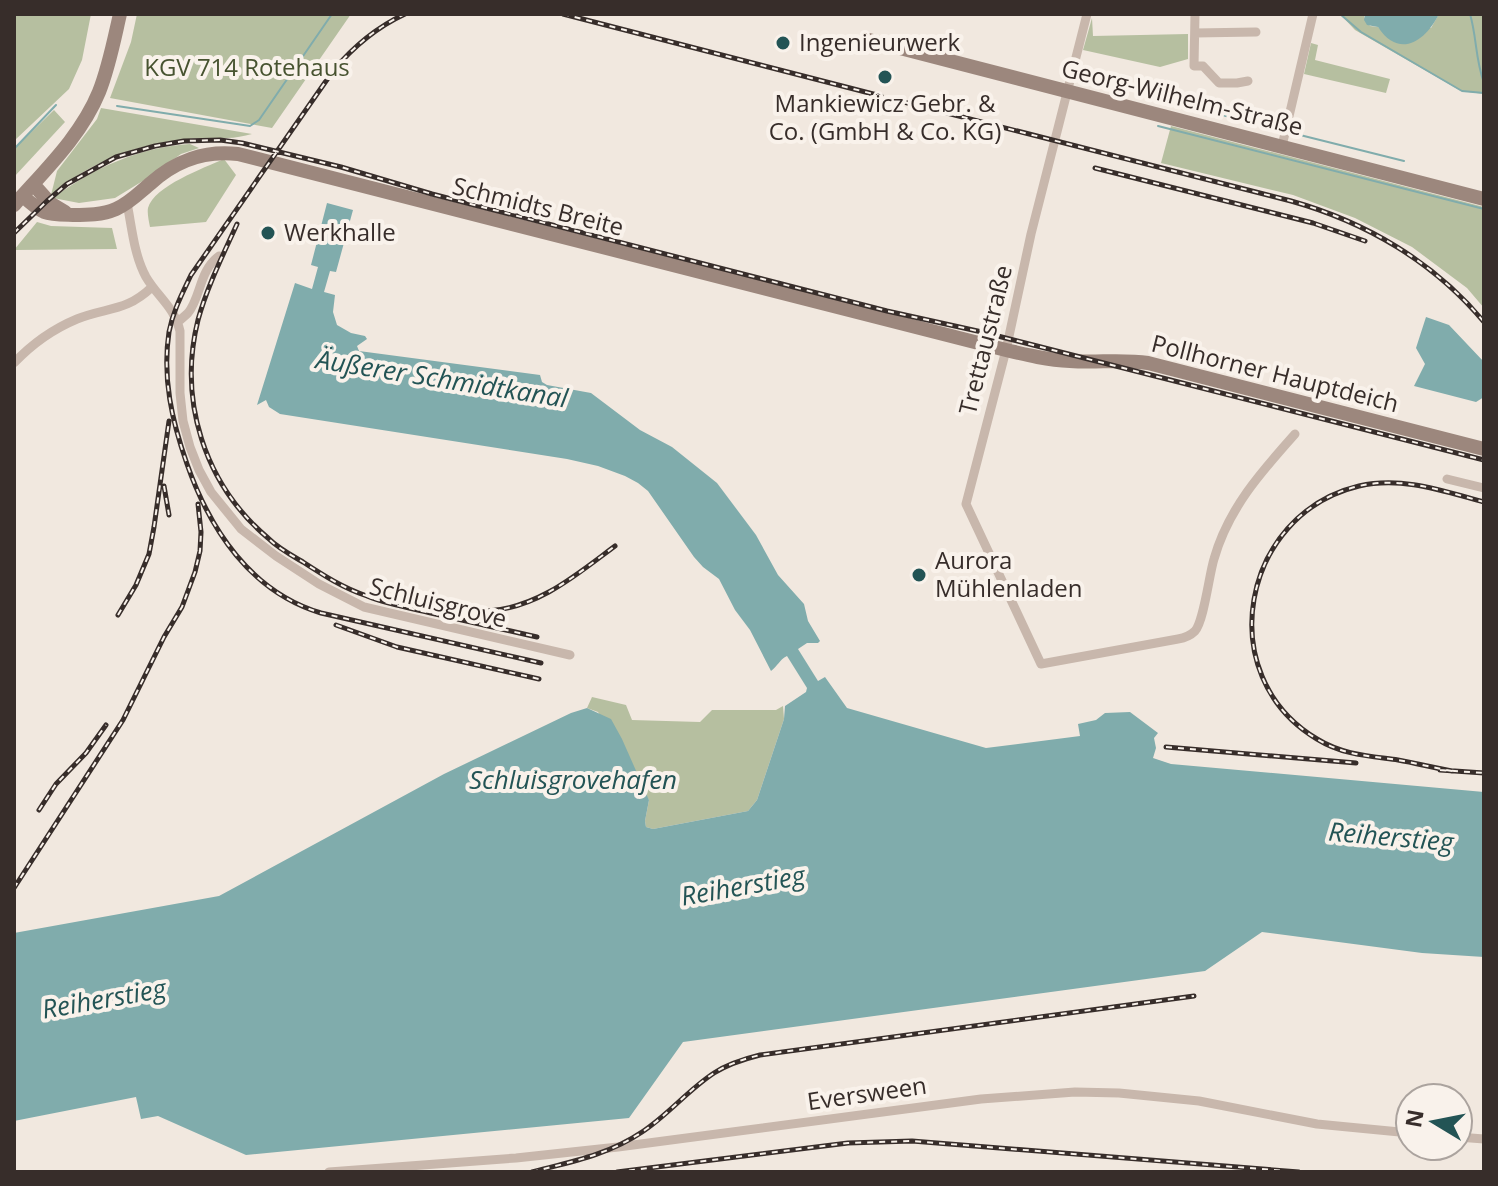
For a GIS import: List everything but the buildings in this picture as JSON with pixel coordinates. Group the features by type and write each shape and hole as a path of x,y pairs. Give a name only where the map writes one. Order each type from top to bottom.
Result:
{"main road":[{"path":"18,200 72,139 90,112 105,77 120,14"},
{"name":"Georg-Wilhelm-Straße","path":"869,40 1484,199"},
{"name":"Schmidts Breite","path":"18,200 43,213 86,216 104,213 127,203 160,175 182,162 208,154 238,154 1006,350"},
{"path":"33,184 50,203 70,215"},
{"name":"Pollhorner Hauptdeich","path":"1006,350 1073,362 1113,360 1148,363 1484,449"}],"street":[{"name":"Trettaustraße","path":"1087,14 966,504 1041,664 1178,639 1193,633 1199,623 1214,556 1231,516 1260,474 1295,434"},
{"path":"1195,14 1194,66 1209,70 1219,83 1248,81"},
{"path":"1282,146 1313,14"},
{"path":"1195,33 1256,32"},
{"path":"127,203 143,271 178,322 189,312 200,284 212,262 219,256"},
{"path":"14,363 25,351 60,327 78,318 114,310 144,295 152,287"},
{"name":"Schluisgrove","path":"178,322 180,393 190,447 211,492 241,529 319,584 364,607 570,655"},
{"path":"1447,479 1484,488"},
{"name":"Eversween","path":"329,1172 516,1158 982,1098 1075,1092 1166,1096 1317,1124 1394,1131"}],"green space":[{"path":"14,14 91,14 82,60 69,89 14,141"},
{"name":"KGV 714 Rotehaus","path":"137,14 351,14 272,128 110,98 131,42"},
{"path":"1340,14 1365,14 1370,26 1380,29 1431,28 1439,14 1484,14 1484,94 1461,91 1355,30"},
{"path":"1092,18 1093,36 1188,34 1188,59 1160,67 1083,50"},
{"path":"1311,43 1318,45 1315,60 1390,79 1386,93 1304,74"},
{"path":"101,108 252,134 170,141 133,150 82,173 51,195 57,171 97,119"},
{"path":"54,110 65,122 14,177 14,149"},
{"path":"1171,126 1484,207 1484,308 1467,288 1412,247 1355,218 1293,195 1161,163"},
{"path":"190,144 199,148 181,154 115,198 79,203 53,198 84,177 135,154"},
{"path":"224,159 236,175 206,222 150,227 148,208 160,192"},
{"path":"37,222 51,226 112,228 117,249 14,250"},
{"path":"592,697 626,705 632,720 700,722 712,710 776,710 783,706 784,719 757,800 748,811 653,829 646,827 649,800 598,712 587,708"}],"water":[{"path":"1365,14 1439,14 1419,39 1403,44 1386,37 1378,27 1367,25"},
{"path":"327,203 353,210 336,272 330,271 324,292 335,295 333,312 337,325 367,339 357,346 359,351 540,375 547,385 591,393 640,430 672,447 717,483 756,535 778,575 804,604 808,621 820,641 807,643 798,649 818,681 825,677 847,708 986,748 1080,736 1078,724 1096,720 1105,713 1130,712 1158,733 1154,738 1156,748 1153,758 1171,764 1484,792 1484,957 1422,953 1262,932 1205,971 683,1042 629,1118 246,1155 158,1116 141,1119 136,1097 14,1121 14,933 219,896 444,774 587,708 611,719 622,739 649,800 646,827 653,829 748,811 757,800 784,719 785,706 806,692 807,688 787,656 771,671 719,579 694,557 648,491 625,476 567,459 280,414 269,407 266,400 257,405 295,283 312,289 318,267 311,265"},
{"path":"1426,317 1449,325 1484,362 1484,397 1476,402 1414,386 1425,364 1416,348"}],"waterway":[{"path":"117,106 250,126 259,120 332,14"},
{"path":"1340,14 1361,32 1462,91 1484,93"},
{"path":"1470,14 1484,83"},
{"path":"1172,102 1276,129"},
{"path":"14,149 56,105"},
{"path":"1158,126 1484,209"},
{"path":"1292,133 1404,161"}],"railway":[{"path":"405,14 366,38 333,71 191,275 169,332 167,366 173,415 196,488 221,535 254,574 274,590 321,613 541,663"},
{"path":"563,14 881,96"},
{"path":"892,99 1291,201 1346,220 1421,263 1484,322"},
{"path":"14,233 67,184 116,157 184,141 242,143 887,311 982,332 1484,460"},
{"path":"1095,168 1313,223 1365,241"},
{"path":"237,224 198,320 193,350 194,410 212,466 227,492 276,545 350,589 398,606 537,637"},
{"path":"118,615 136,585 149,554 169,421"},
{"path":"1452,771 1337,748 1317,739 1284,711 1262,677 1253,639 1254,599 1266,562 1288,528 1319,502 1375,483 1422,486 1484,502"},
{"path":"164,486 169,515"},
{"path":"14,888 123,720 182,607 200,551 198,504"},
{"path":"456,610 487,611 523,604 556,588 615,546"},
{"path":"336,625 397,647 539,679"},
{"path":"39,810 56,784 86,753 106,725"},
{"path":"1166,747 1356,763"},
{"path":"1440,770 1484,773"},
{"path":"532,1172 616,1147 651,1125 714,1073 730,1064 760,1055 1194,996"},
{"path":"617,1172 848,1143 912,1141 1299,1172"}],"place":[{"name":"Ingenieurwerk","path":"783,43"},
{"name":"Mankiewicz Gebr. & Co. (GmbH & Co. KG)","path":"885,77"},
{"name":"Werkhalle","path":"268,233"},
{"name":"Aurora Mühlenladen","path":"919,575"}],"water label":[{"name":"Äußerer Schmidtkanal","path":"442,379"},
{"name":"Schluisgrovehafen","path":"573,780"},
{"name":"Reiherstieg","path":"1391,837"},
{"name":"Reiherstieg","path":"743,886"},
{"name":"Reiherstieg","path":"104,999"}]}
